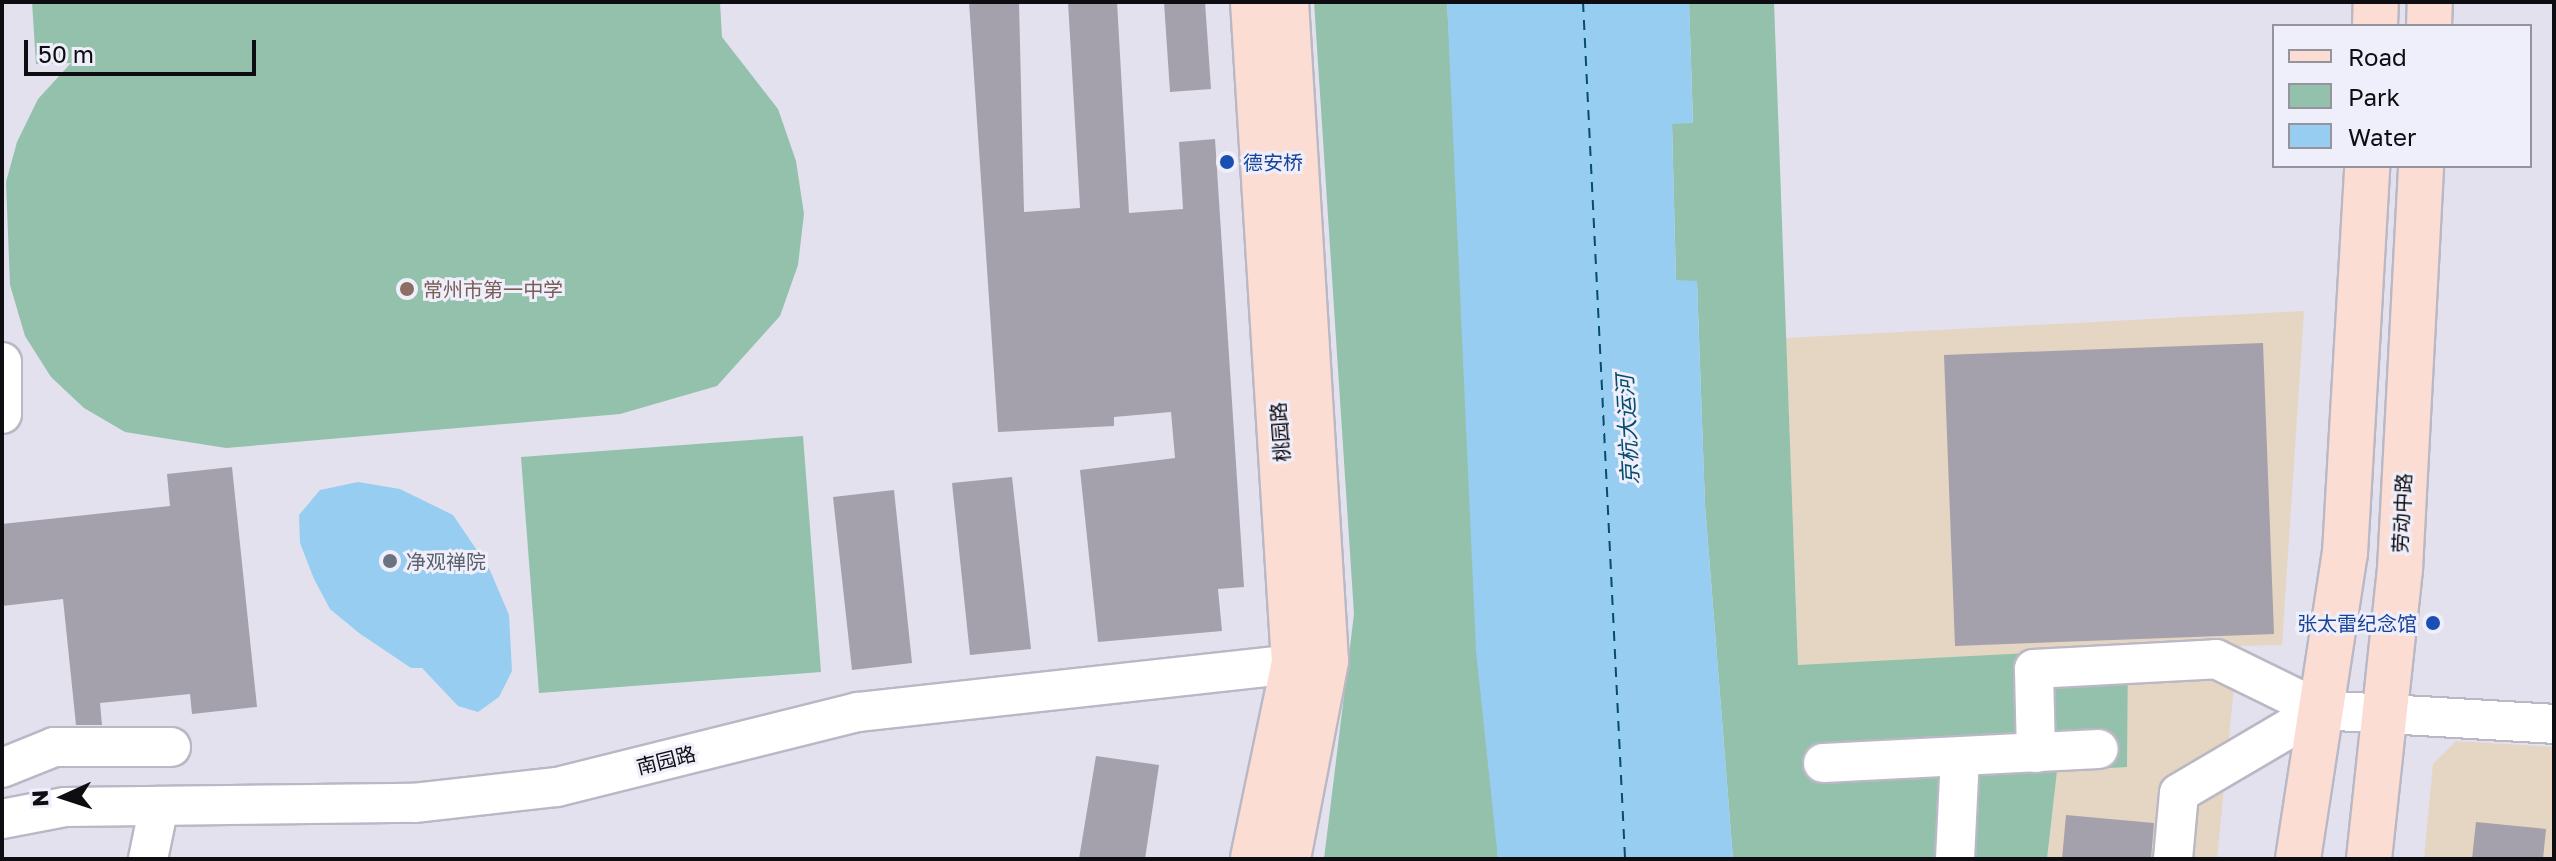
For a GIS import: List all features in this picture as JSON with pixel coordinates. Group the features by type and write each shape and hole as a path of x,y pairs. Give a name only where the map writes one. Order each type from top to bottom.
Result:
{"main road":[{"name":"桃园路","path":"1253,2 1310,662 1253,859"},
{"name":"桃园路","path":"1286,2 1310,662 1288,859"},
{"path":"2375,24 2376,2"},
{"path":"2429,24 2430,2"},
{"path":"2298,859 2345,553 2367,168"},
{"name":"劳动中路","path":"2369,859 2400,569 2421,168"}],"street":[{"path":"2,362 2,414"},
{"path":"2036,753 2034,669 2216,659 2320,710 2384,717 2554,724"},
{"name":"南园路","path":"10,816 159,806 414,803 557,787 858,712 1310,662"},
{"path":"2173,859 2179,793 2320,710"},
{"path":"2,768 54,747 171,747"},
{"path":"1823,763 2099,749"},
{"path":"1955,859 1960,757"},
{"path":"2,776 10,816"},
{"path":"148,859 159,806"}],"shaded area":[{"path":"2304,311 2282,645 2238,646 2217,859 2047,859 2057,770 2127,649 1798,666 1786,338"},
{"path":"2456,741 2554,747 2554,859 2424,859 2433,764"}],"green space":[{"path":"32,2 720,2 722,37 778,109 796,161 804,214 798,265 780,316 717,386 620,414 226,448 125,432 84,408 51,377 25,336 10,285 6,182 17,142 38,99 71,63 36,64"},
{"path":"1314,2 1447,2 1498,859 1324,859 1354,614"},
{"path":"1689,2 1774,2 1798,665 2128,648 2127,767 2057,771 2047,859 1733,859 1705,505 1697,281 1676,281 1672,123 1693,122"},
{"path":"803,436 821,672 539,693 521,457"}],"water":[{"name":"京杭大运河","path":"1447,2 1689,2 1693,123 1672,124 1676,280 1697,281 1705,505 1733,859 1498,859 1476,651"},
{"path":"358,482 400,489 453,515 489,568 509,615 512,671 499,697 478,712 458,706 422,668 411,668 359,633 330,609 314,579 300,543 299,515 320,490"}],"building":[{"path":"969,2 1019,2 1024,212 1080,208 1068,2 1117,2 1129,213 1183,209 1179,142 1215,139 1244,587 1218,589 1222,631 1098,642 1080,470 1175,458 1171,412 1114,417 1114,426 998,432"},
{"path":"1164,2 1205,2 1211,89 1170,92"},
{"path":"2263,343 2274,634 1955,646 1944,355"},
{"path":"232,467 257,707 192,714 190,694 100,703 102,725 76,725 63,599 2,606 2,524 170,506 167,474"},
{"path":"1012,477 1031,649 970,655 952,483"},
{"path":"894,490 912,663 852,670 833,497"},
{"path":"1096,756 1159,765 1145,859 1079,859"},
{"path":"2066,815 2154,823 2151,859 2062,859"},
{"path":"2476,822 2546,829 2543,859 2472,859"}],"ferry route":[{"path":"1583,2 1625,859"}],"place":[{"name":"德安桥","path":"1227,162"},
{"name":"常州市第一中学","path":"407,289"},
{"name":"净观禅院","path":"390,561"},
{"name":"张太雷纪念馆","path":"2433,623"}]}
